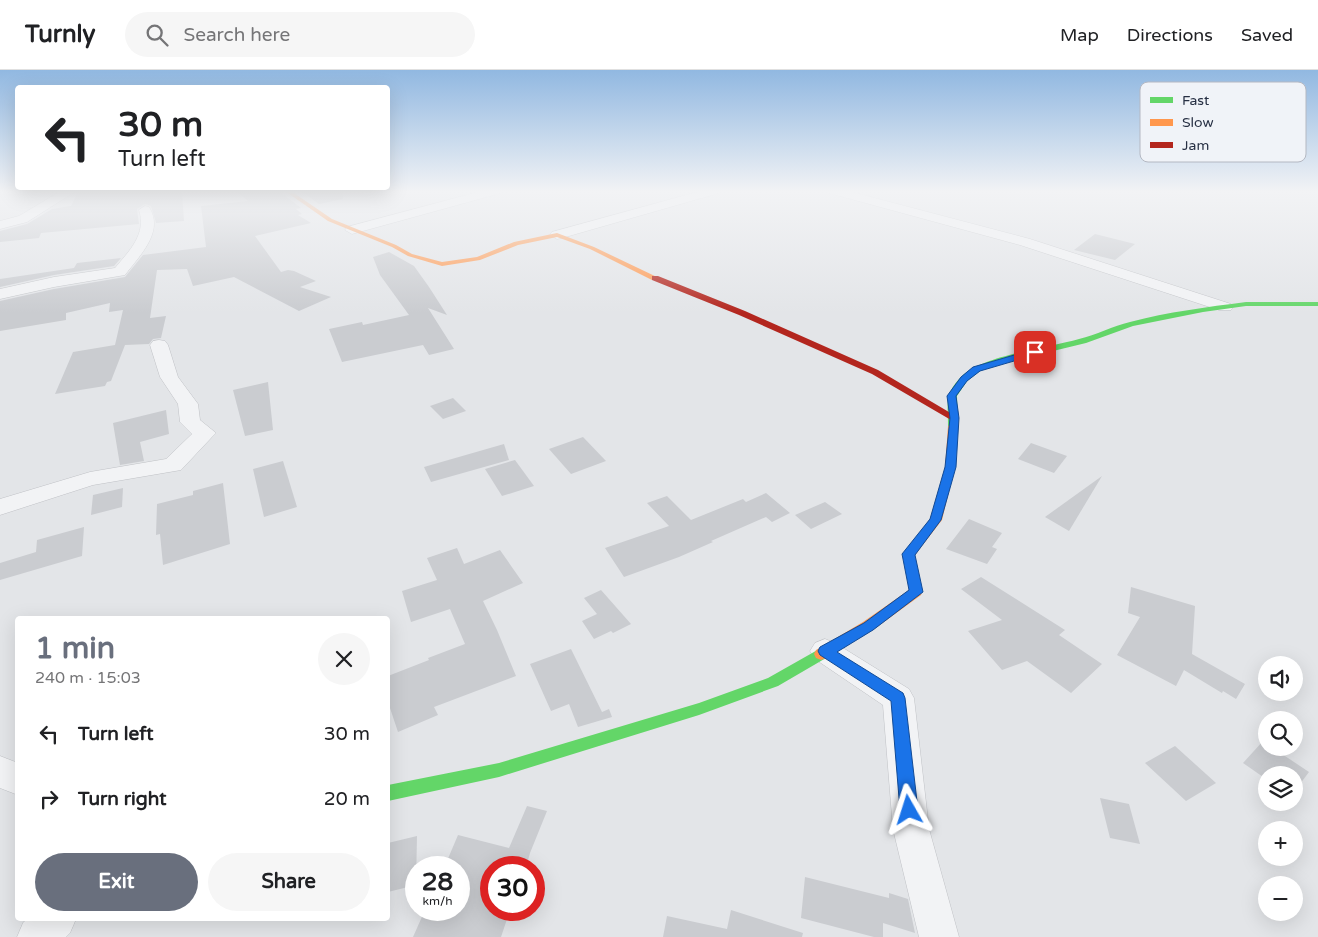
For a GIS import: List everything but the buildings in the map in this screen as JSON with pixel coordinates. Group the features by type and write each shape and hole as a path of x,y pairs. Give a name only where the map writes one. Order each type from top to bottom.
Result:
{"street":[{"path":"0,294 54,282 120,272 148,231"},
{"path":"356,231 394,246 410,255 442,264 478,260 516,243 570,231"},
{"path":"984,231 1024,242 1224,307"},
{"path":"557,235 592,248 663,282 742,313 875,372 954,418"},
{"path":"390,794 499,770 699,709 772,682 868,626 916,592 908,554 936,520 950,467 954,418 952,396 964,379 976,369 1083,341 1131,324 1246,304 1318,304"},
{"path":"0,508 90,479 173,465 205,433 190,422 188,404 169,377 159,345"},
{"path":"825,651 898,698 911,829 939,937"},
{"path":"0,772 15,778"},
{"path":"37,937 54,921"}],"traffic: fast":[{"path":"953,426 952,396 964,379 977,369 996,362 1083,341 1131,324 1203,310 1246,304 1318,304"},
{"path":"390,793 499,770 699,709 773,682 821,654"}],"traffic: slow":[{"path":"358,231 394,246 410,255 442,264 478,259 516,243 557,235 592,248 655,278"},
{"path":"821,654 868,626 916,592 909,554 936,520 950,467 953,426"}],"traffic: jam":[{"path":"655,278 742,313 875,372 954,418"}],"route":[{"path":"909,810 898,698 825,651 868,626 916,592 908,554 936,520 950,467 954,418 952,396 964,379 976,369 1035,352"}]}
